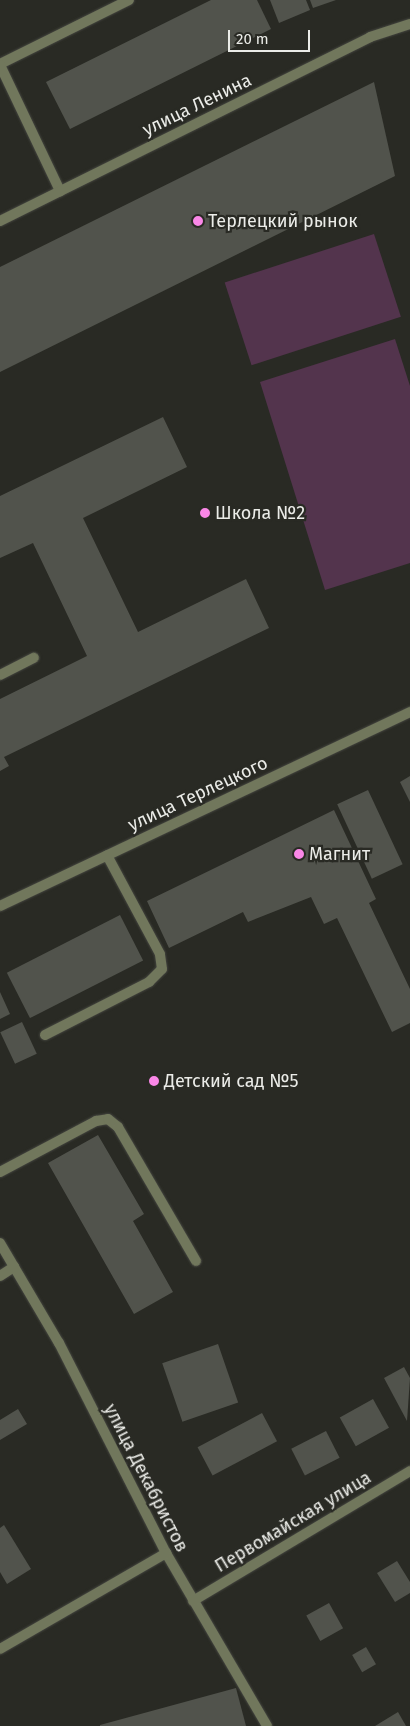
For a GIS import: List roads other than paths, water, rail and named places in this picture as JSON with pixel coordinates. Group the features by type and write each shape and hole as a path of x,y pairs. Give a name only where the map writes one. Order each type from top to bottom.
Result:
{"street":[{"path":"60,191 0,65 129,0"},
{"name":"улица Ленина","path":"0,220 370,38 410,24"},
{"path":"0,675 34,658"},
{"name":"улица Терлецкого","path":"0,906 410,712"},
{"path":"45,1035 148,982 162,969 160,954 106,855"},
{"path":"0,1172 96,1121 108,1119 118,1126 196,1261"},
{"name":"улица Декабристов","path":"0,1243 59,1343 166,1554 254,1708 267,1726"},
{"path":"0,1276 14,1267"},
{"name":"Первомайская улица","path":"193,1601 410,1471"},
{"path":"0,1649 166,1554"},
{"path":"254,1708 260,1726"}],"place":[{"name":"Терлецкий рынок","path":"198,221"},
{"name":"Школа №2","path":"205,513"},
{"name":"Магнит","path":"299,854"},
{"name":"Детский сад №5","path":"154,1081"}]}
